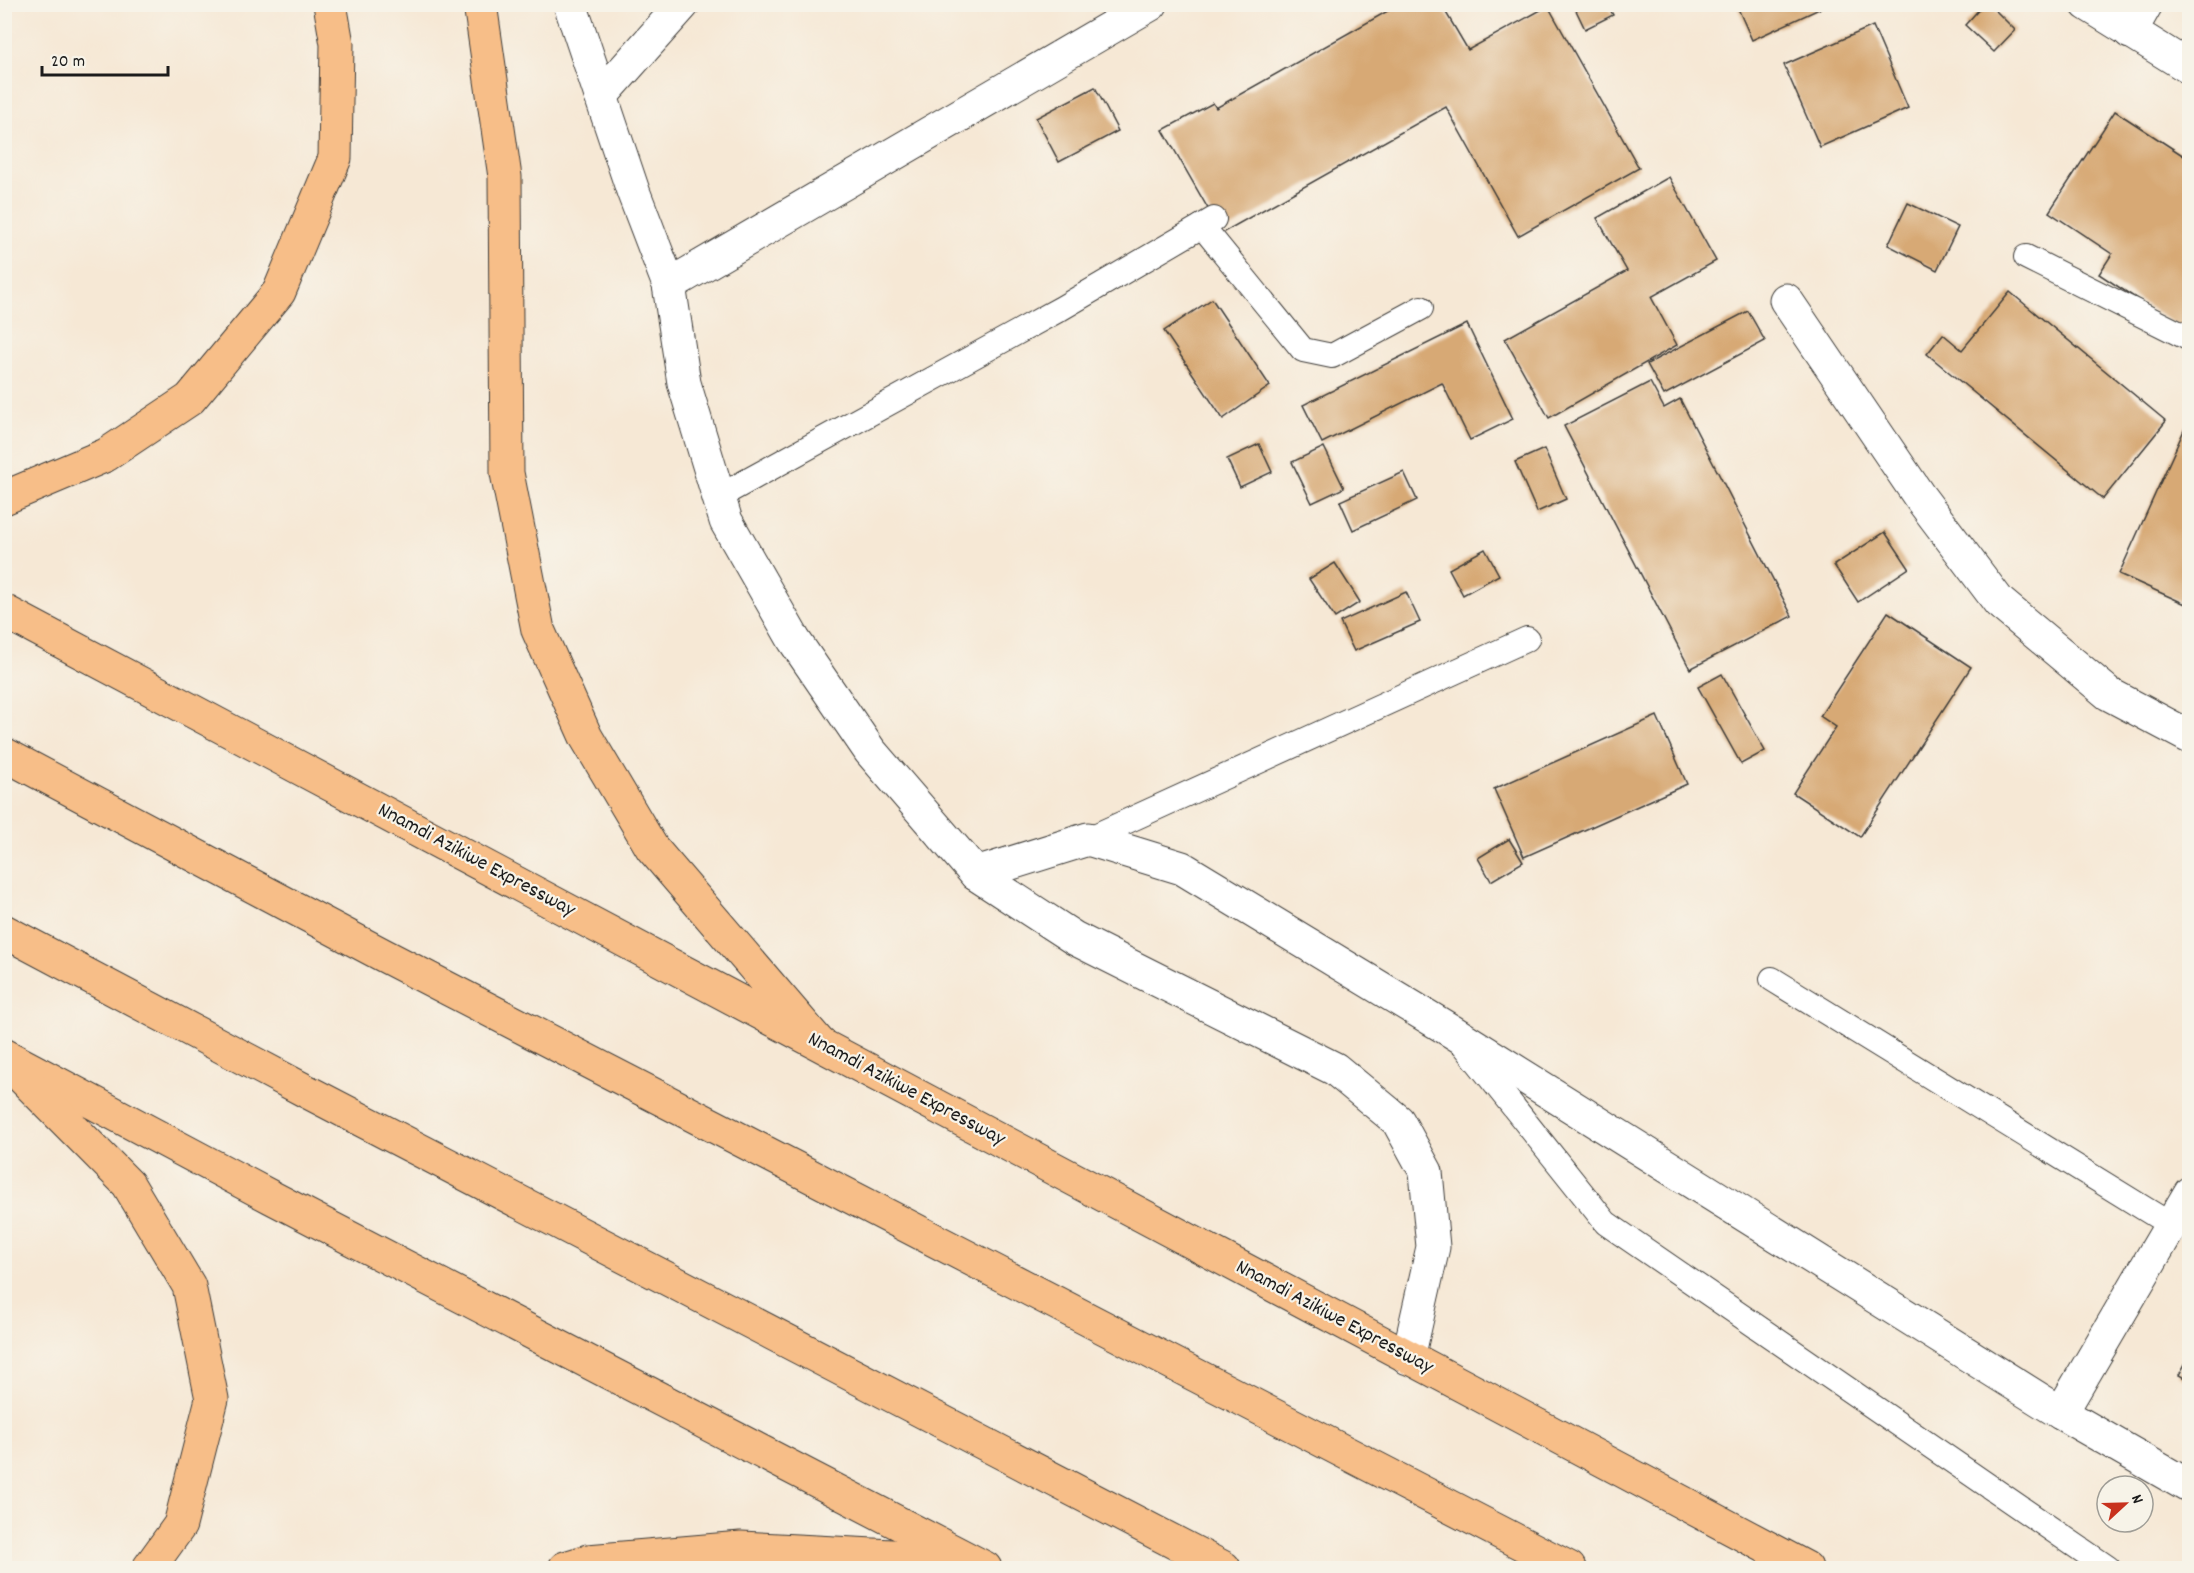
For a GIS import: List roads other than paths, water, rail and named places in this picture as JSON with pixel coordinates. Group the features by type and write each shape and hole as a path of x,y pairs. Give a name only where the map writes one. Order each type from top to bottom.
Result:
{"highway":[{"path":"4,498 106,455 190,399 279,292 335,158 337,44 330,4"},
{"path":"480,4 505,177 507,473 538,630 586,737 652,848 819,1043"},
{"name":"Nnamdi Azikiwe Expressway","path":"4,611 1806,1569"},
{"path":"4,754 415,971 1569,1569"},
{"path":"4,931 303,1090 1224,1569"},
{"path":"4,1057 976,1564"},
{"path":"4,1057 128,1184 189,1286 212,1399 180,1525 149,1569"},
{"path":"565,1569 588,1561 741,1548 976,1564"}],"street":[{"path":"570,4 633,191 669,285 684,383 726,521 794,640 870,751 976,874 1074,938 1335,1069 1398,1121 1426,1172 1433,1247 1408,1358"},
{"path":"601,96 683,4"},
{"path":"669,285 1151,4"},
{"path":"2087,4 2190,68"},
{"path":"2130,32 2146,4"},
{"path":"1786,300 1919,496 1999,602 2109,694 2187,728"},
{"path":"976,874 1088,839 1182,868 1453,1032 2061,1413 2190,1487"},
{"path":"2061,1413 2190,1193"}],"lane":[{"path":"718,497 1060,309 1208,223 1303,350 1332,356 1421,308"},
{"path":"2026,257 2190,339"},
{"path":"1088,839 1527,639"},
{"path":"1772,979 2171,1225"},
{"path":"1453,1032 1606,1223 2108,1569"}]}
